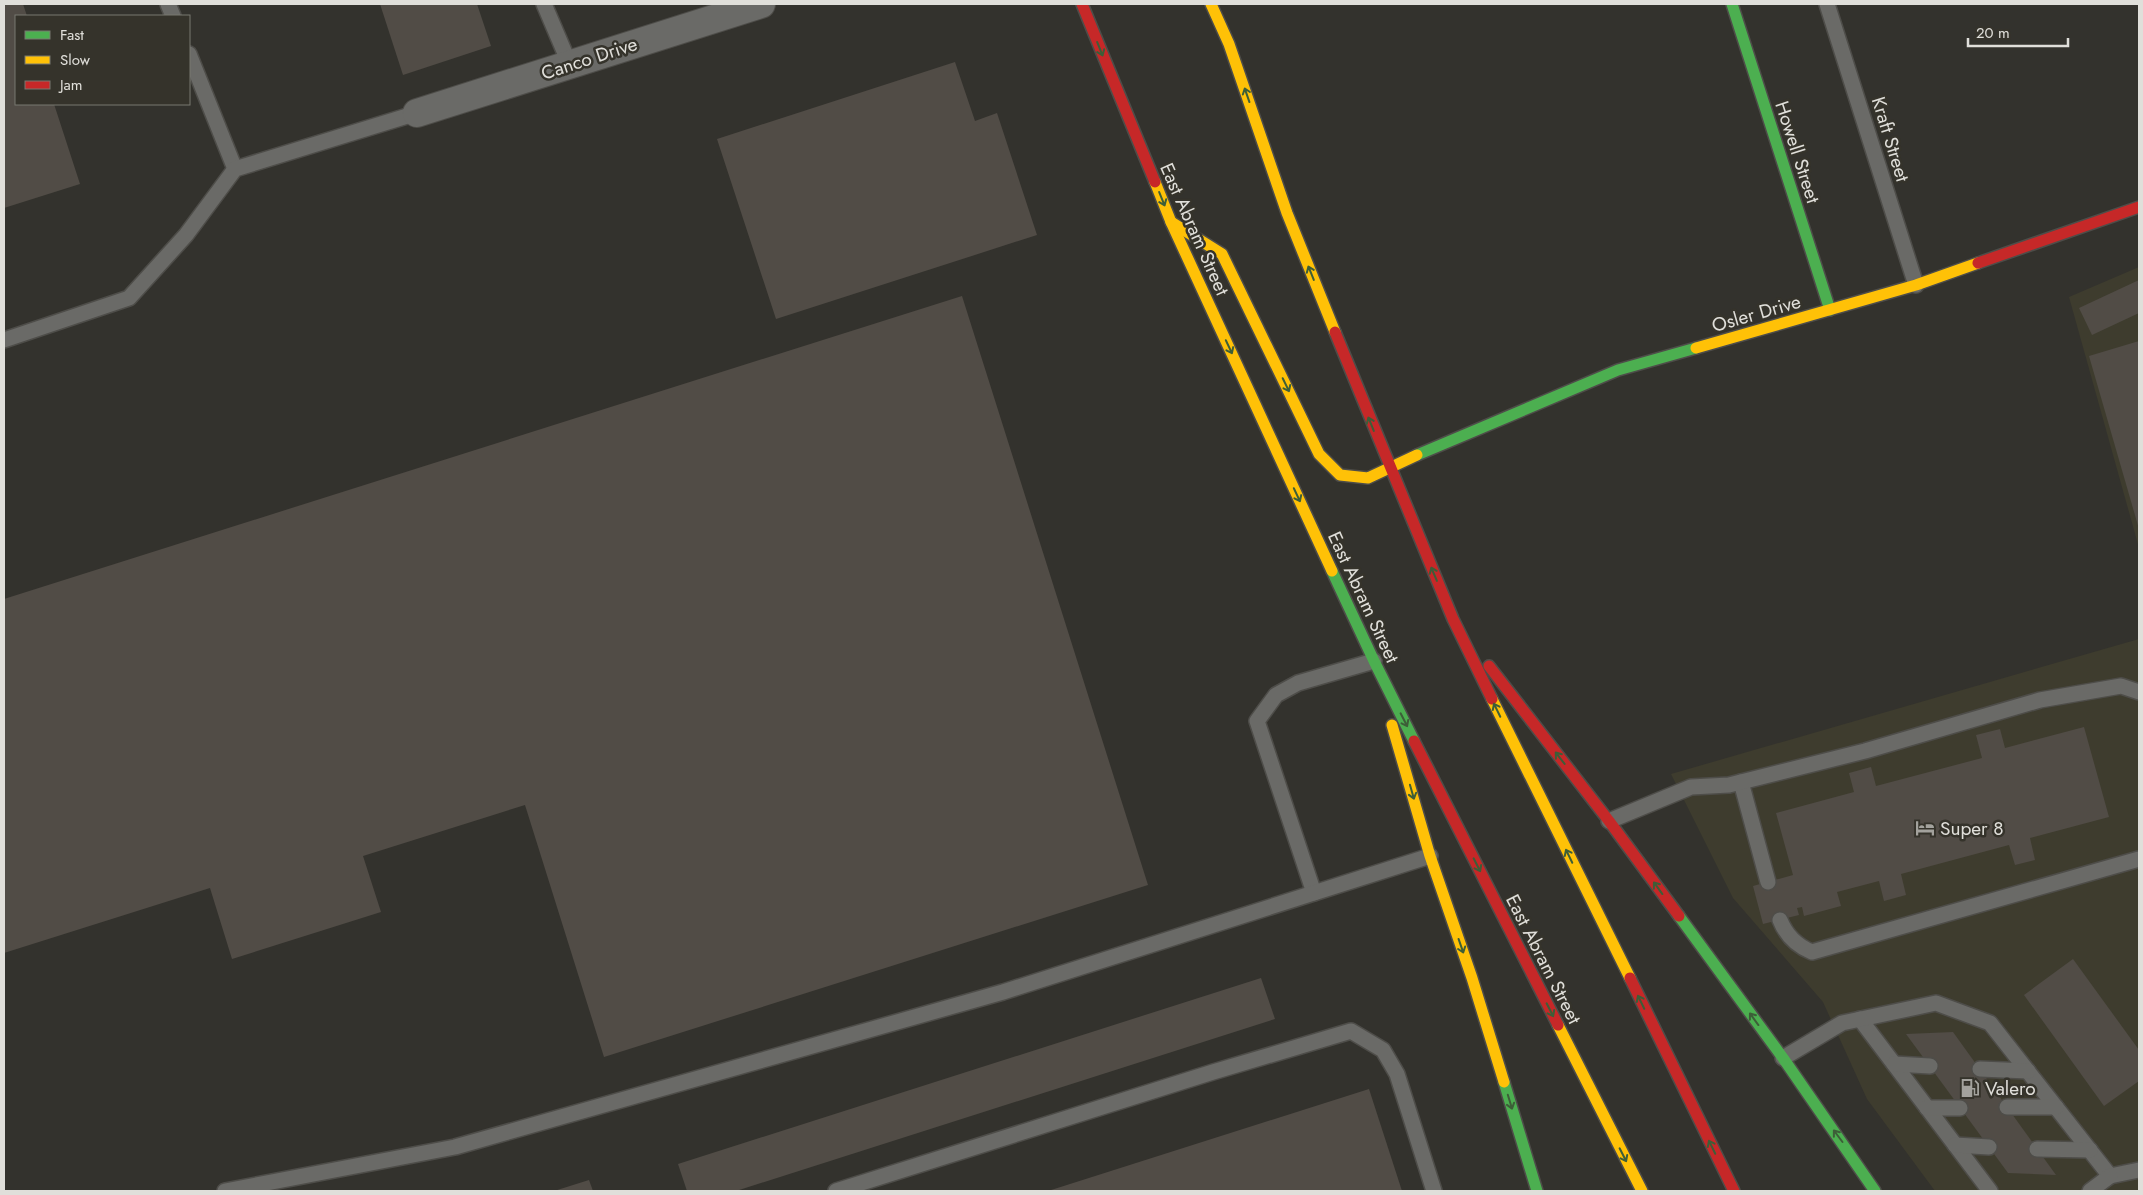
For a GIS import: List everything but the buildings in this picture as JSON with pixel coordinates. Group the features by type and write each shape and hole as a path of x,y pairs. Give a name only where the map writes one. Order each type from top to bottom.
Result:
{"main road":[{"name":"East Abram Street","path":"1082,4 1171,222 1374,661 1642,1191"},
{"path":"1211,4 1229,44 1287,213 1389,467 1453,619 1734,1191"},
{"name":"Howell Street","path":"1732,4 1830,310"},
{"name":"Osler Drive","path":"1171,222 1222,254 1319,454 1340,475 1368,478 1389,467 1618,370 1916,285 2139,207"},
{"path":"1453,619 1608,821 1783,1058 1810,1099 1854,1156 1888,1191"},
{"path":"1374,661 1430,856 1472,978 1537,1190"},
{"path":"1854,1156 1875,1191"}],"street":[{"name":"Canco Drive","path":"417,113 761,4"}],"lane":[{"path":"544,4 570,65"},
{"name":"Kraft Street","path":"1828,4 1916,285"},
{"path":"190,56 235,169"},
{"path":"4,340 129,298 186,235 235,169 417,113"},
{"path":"1314,893 1257,721 1276,695 1298,683 1374,661"},
{"path":"1608,821 1691,787 1729,785 1865,751 2040,700 2121,686 2139,692"},
{"path":"1741,782 1768,882"},
{"path":"225,1191 455,1147 1003,992 1430,856"},
{"path":"1780,920 1784,930 1800,947 1812,952 2139,859"},
{"path":"1783,1058 1842,1023 1936,1003 1990,1023 2110,1176"},
{"path":"1860,1019 1990,1191"},
{"path":"836,1191 1213,1072 1351,1031 1383,1050 1397,1074 1434,1191"},
{"path":"1894,1064 1930,1066"},
{"path":"1980,1068 2028,1071"},
{"path":"2007,1107 2056,1107"},
{"path":"1927,1108 1960,1108"},
{"path":"1955,1145 1989,1147"},
{"path":"2037,1149 2090,1150"},
{"path":"2090,1191 2110,1176 2139,1170"}],"shaded area":[{"path":"2139,267 2139,548 2069,297"},
{"path":"2139,639 2139,1191 1935,1191 1867,1099 1823,1002 1733,898 1671,774"}],"traffic: fast":[{"path":"1732,4 1830,310"},
{"path":"1417,455 1618,370 1696,348"},
{"path":"1332,571 1414,741"},
{"path":"1679,916 1783,1058 1875,1191"},
{"path":"1504,1082 1537,1191"}],"traffic: slow":[{"path":"1211,4 1229,44 1287,213 1335,332"},
{"path":"1155,182 1171,222 1332,571"},
{"path":"1171,222 1222,254 1319,454 1340,475 1368,478 1417,455"},
{"path":"1696,348 1916,285 1978,263"},
{"path":"1492,699 1630,978"},
{"path":"1392,725 1430,856 1472,978 1504,1082"},
{"path":"1558,1025 1642,1191"}],"traffic: jam":[{"path":"1082,4 1155,182"},
{"path":"1978,263 2139,207"},
{"path":"1335,332 1453,619 1492,699"},
{"path":"1489,666 1609,821 1679,916"},
{"path":"1414,741 1558,1025"},
{"path":"1630,978 1734,1191"}],"place":[{"name":"Super 8","path":"1925,828"},
{"name":"Valero","path":"1970,1088"}]}
